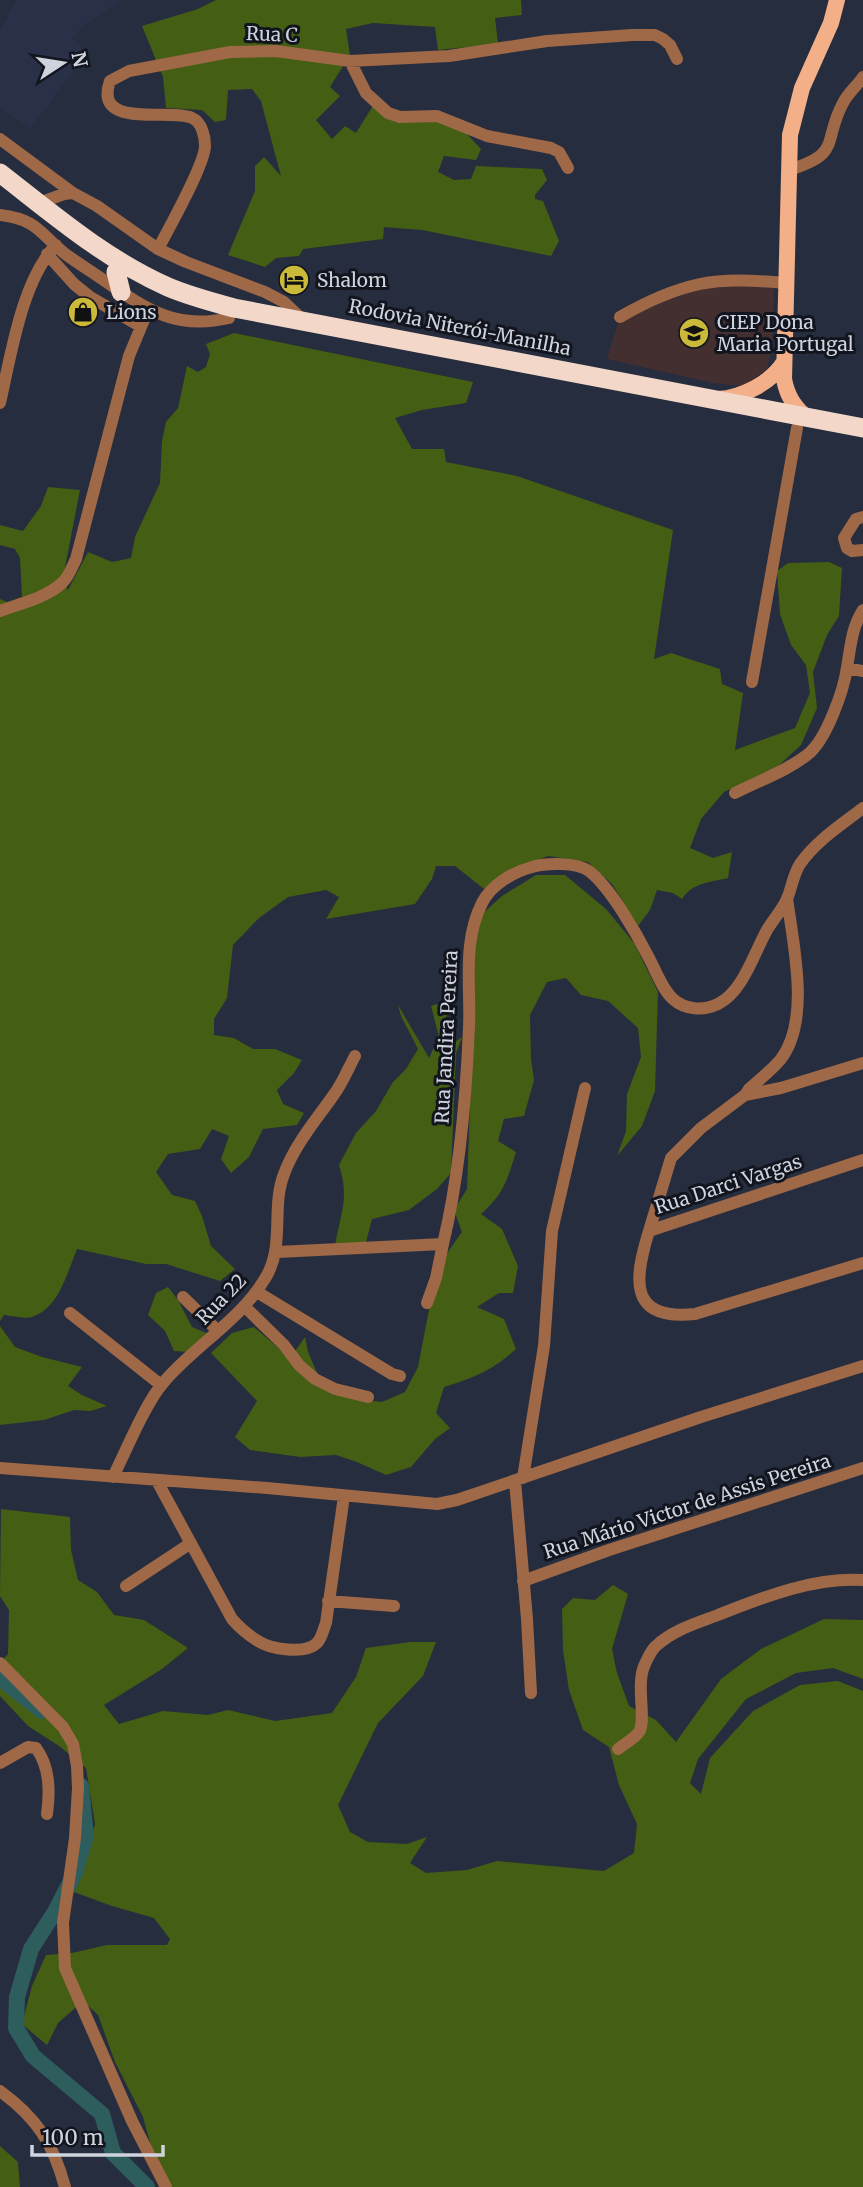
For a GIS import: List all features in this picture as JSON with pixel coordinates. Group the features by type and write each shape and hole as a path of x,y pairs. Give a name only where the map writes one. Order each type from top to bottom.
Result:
{"highway":[{"name":"Rodovia Niterói-Manilha","path":"1,175 38,215 116,272 189,307 229,318 801,422 863,428"},
{"name":"Rodovia Niterói-Manilha","path":"38,215 170,288 234,308 711,399 863,440"},
{"path":"116,272 121,292"}],"main road":[{"path":"801,422 786,390 784,362 790,135 802,88 831,23 837,0"},
{"path":"711,399 725,399 749,390 771,377 784,362"}],"street":[{"name":"Rua C","path":"158,248 203,156 203,133 200,123 193,118 121,112 114,108 109,101 107,89 110,81 129,71 230,52 276,51 350,61 449,56 547,41 632,35 663,39 670,45 677,60"},
{"path":"350,61 366,93 388,113 400,117 437,116 487,136 551,148 559,152 568,168"},
{"path":"789,170 812,162 830,145 837,116 845,100 863,77"},
{"path":"0,139 73,193 97,206 158,248 186,262 265,292 284,302 304,321"},
{"path":"0,215 22,218 38,215 64,194 73,193"},
{"path":"38,215 52,249 74,284 90,297 140,326"},
{"path":"52,249 65,254 148,310 190,322 204,323 229,318"},
{"path":"0,403 27,297 36,272 52,249"},
{"path":"620,317 672,292 701,284 747,281 787,283"},
{"path":"0,611 50,591 62,583 70,572 76,559 129,356 148,310"},
{"path":"752,681 801,422"},
{"path":"863,517 856,519 845,538 847,548 852,551 863,550"},
{"path":"735,793 810,753 822,737 847,668 853,630 863,610"},
{"path":"847,668 863,671"},
{"name":"Rua Jandira Pereira","path":"427,1303 436,1278 450,1217 458,1164 467,1076 470,993 468,950 473,927 482,903 490,891 518,871 542,864 568,864 587,869 604,887 631,926 673,1000 701,1009 719,1004 741,981 766,931 787,898 800,864 814,846 863,808"},
{"path":"649,1231 671,1158 701,1128 745,1095 781,1058 794,1034 798,994 787,898"},
{"name":"Rua 22","path":"113,1477 161,1385 244,1306 268,1275 277,1252 279,1199 282,1178 289,1160 336,1091 355,1056"},
{"path":"745,1095 781,1088 863,1063"},
{"path":"531,1693 519,1480 544,1346 552,1231 585,1088"},
{"name":"Rua Darci Vargas","path":"863,1160 649,1231 637,1276 649,1307 663,1314 678,1316 695,1314 863,1263"},
{"path":"277,1252 443,1244"},
{"path":"257,1292 392,1374 400,1376"},
{"path":"183,1297 218,1331"},
{"path":"244,1306 315,1379 368,1397"},
{"path":"70,1313 161,1385"},
{"path":"0,1468 437,1504 519,1480 701,1417 863,1366"},
{"name":"Rua Mário Victor de Assis Pereira","path":"523,1581 609,1550 863,1468"},
{"path":"157,1481 232,1619 245,1633 261,1643 293,1650 316,1645 326,1623 344,1496"},
{"path":"126,1586 191,1544"},
{"path":"618,1749 638,1733 641,1725 639,1690 643,1668 654,1647 676,1632 740,1606 793,1589 827,1581 863,1580"},
{"path":"328,1601 394,1606"},
{"path":"0,1663 63,1727 73,1744 78,1788 75,1838 63,1923 65,1968 132,2121 166,2187"},
{"path":"0,1763 28,1747 36,1748 48,1778 47,1814"},
{"path":"0,2091 23,2108 38,2125 56,2159 65,2187"}],"shaded area":[{"path":"17,0 121,0 84,25 72,39 87,52 30,129 0,107 0,30"},
{"name":"CIEP Dona Maria Portugal","path":"729,286 774,288 772,349 767,369 744,386 713,383 607,359 620,317 672,292"}],"green space":[{"path":"216,0 521,0 522,15 495,18 498,44 438,50 435,27 373,23 346,29 350,55 330,87 340,96 316,120 332,139 345,126 356,133 374,104 429,119 466,133 481,149 476,160 444,156 438,172 454,180 471,179 476,166 542,169 547,180 535,195 535,199 543,201 559,241 551,256 422,230 384,227 383,239 303,249 299,256 276,258 265,267 228,255 255,191 255,166 264,157 281,176 261,101 252,89 228,90 226,120 215,122 202,110 166,108 163,77 142,26 198,9"},
{"path":"234,333 473,382 466,403 422,410 395,418 412,449 444,449 446,462 517,476 673,530 654,659 671,653 720,669 722,684 743,693 735,750 795,728 810,693 806,665 791,645 780,614 777,571 788,563 829,562 842,568 839,616 827,635 813,672 817,708 801,745 777,767 724,792 701,819 690,848 713,858 732,852 728,878 696,886 682,899 673,893 657,890 650,910 638,926 612,884 588,862 548,856 511,870 484,889 455,866 436,866 432,879 415,904 326,919 339,897 326,890 288,897 259,918 233,945 227,998 214,1019 214,1035 234,1038 253,1049 275,1049 302,1060 294,1073 277,1090 283,1104 304,1113 297,1125 263,1129 249,1157 231,1173 221,1159 229,1136 212,1129 200,1149 168,1154 156,1172 172,1195 195,1201 211,1246 235,1269 220,1281 166,1264 146,1264 77,1249 61,1289 49,1306 32,1317 4,1315 0,1321 0,599 7,602 22,597 20,558 15,549 0,545 0,525 23,531 41,506 48,487 80,490 63,578 68,590 88,552 112,562 131,558 135,537 160,483 162,441 166,422 178,408 187,366 198,372 206,367 210,354 206,344"},
{"path":"536,875 565,875 606,909 634,943 658,992 655,1091 642,1126 617,1156 626,1131 627,1094 641,1057 638,1028 608,1001 581,995 566,978 547,982 530,1015 534,1080 524,1116 504,1119 498,1141 516,1152 504,1186 481,1214 502,1229 518,1266 513,1293 499,1293 477,1307 504,1319 516,1349 483,1372 444,1387 436,1413 450,1428 435,1439 411,1467 386,1475 336,1455 300,1457 250,1450 235,1437 257,1401 211,1353 232,1333 254,1327 283,1352 293,1354 305,1337 308,1352 324,1389 357,1399 382,1402 405,1392 418,1367 431,1299 445,1256 462,1232 454,1210 467,1189 475,1028 471,972 481,915 502,896"},
{"path":"444,1002 449,1010 442,1027 441,1052 462,1037 456,1053 451,1173 437,1189 409,1210 372,1219 365,1246 335,1246 344,1197 339,1165 356,1133 376,1111 393,1082 406,1069 418,1049 398,1005 429,1058 439,1037 431,1006"},
{"path":"168,1287 192,1327 211,1335 190,1352 174,1351 165,1331 148,1315 156,1293"},
{"path":"0,1326 15,1347 82,1367 68,1386 107,1406 90,1411 74,1410 44,1420 0,1425"},
{"path":"1,1509 70,1517 71,1550 78,1580 97,1592 114,1615 144,1620 188,1648 162,1669 104,1705 119,1724 163,1711 208,1715 228,1710 275,1721 332,1713 356,1677 366,1648 410,1642 436,1642 423,1676 378,1723 338,1805 350,1832 368,1842 407,1844 427,1837 410,1863 426,1873 467,1870 497,1861 604,1871 634,1853 637,1824 619,1785 609,1747 583,1730 569,1690 563,1650 562,1609 573,1598 595,1600 613,1585 628,1594 612,1649 617,1673 629,1706 656,1720 676,1742 721,1679 761,1649 824,1619 863,1620 863,1679 833,1668 796,1673 746,1699 698,1759 690,1783 701,1794 710,1758 753,1711 800,1685 838,1681 863,1691 863,2187 168,2187 156,2164 143,2117 115,2062 98,2015 83,2001 58,2023 47,2045 22,2024 32,1986 46,1955 72,1953 107,1945 167,1945 170,1939 154,1918 74,1892 95,1824 86,1768 28,1726 0,1696 0,1663 8,1654 9,1610 0,1596"},
{"path":"0,2146 18,2162 20,2187 0,2187"}],"waterway":[{"path":"0,1678 42,1711"},
{"path":"81,1786 86,1836 75,1873 31,1949 17,1997 16,2028 33,2056 102,2114 113,2153 147,2187"}],"place":[{"name":"Shalom","path":"294,280"},
{"name":"Lions","path":"83,312"},
{"name":"CIEP Dona Maria Portugal","path":"694,333"}]}
